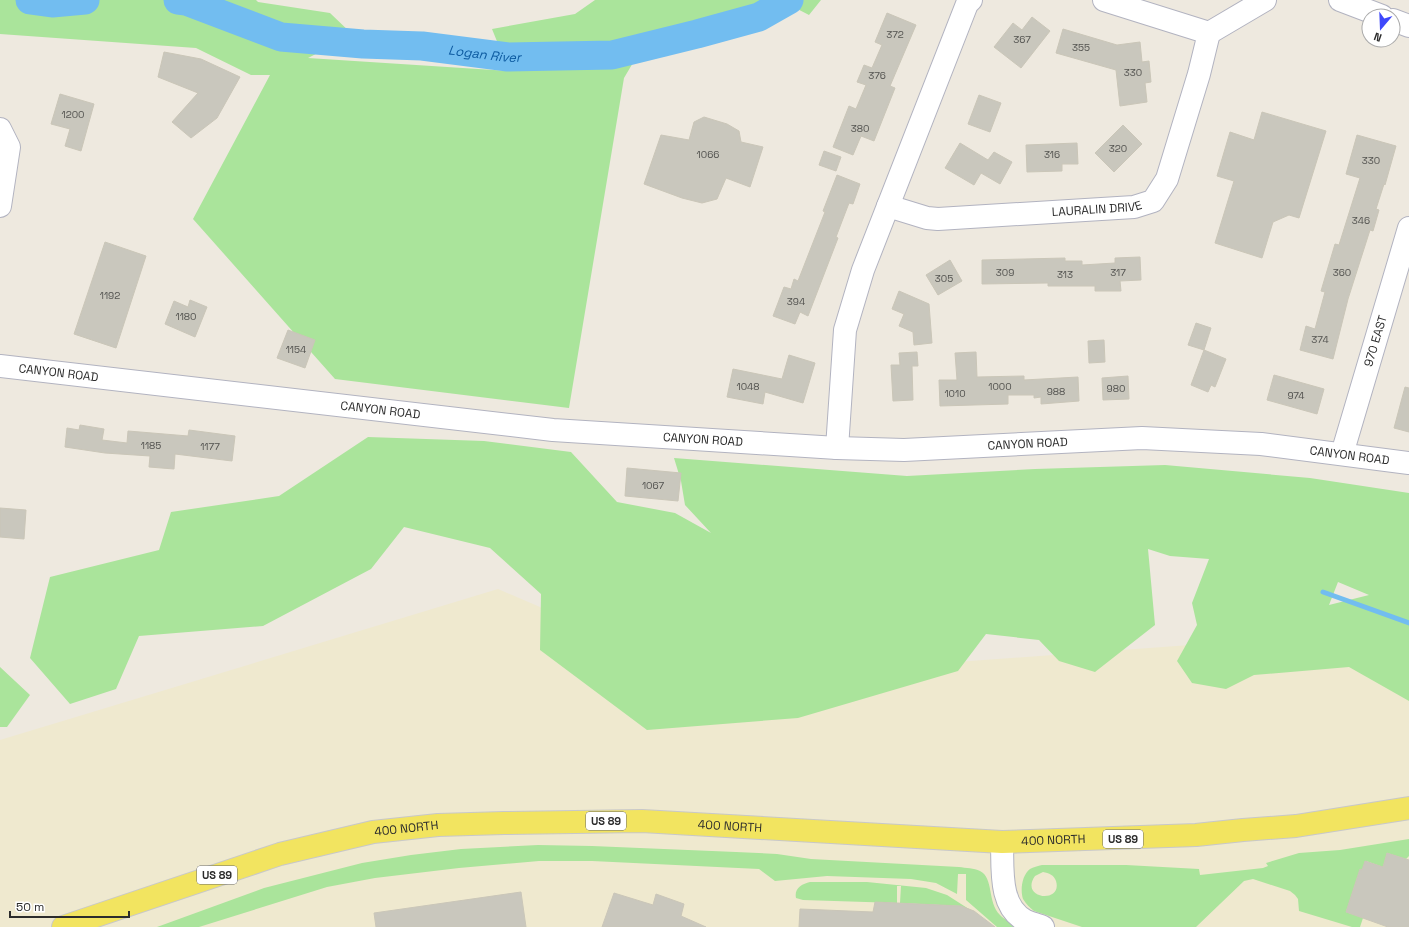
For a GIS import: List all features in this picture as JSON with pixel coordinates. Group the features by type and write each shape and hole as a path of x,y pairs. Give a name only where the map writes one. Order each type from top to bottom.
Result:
{"main road":[{"name":"400 NORTH","path":"63,927 280,854 373,832 438,825 642,821 1002,842 1196,835 1296,826 1409,808"}],"street":[{"path":"837,448 845,330 863,270 966,4 971,0"},
{"path":"1104,0 1209,32 1265,0"},
{"path":"1340,0 1361,8"},
{"name":"LAURALIN DRIVE","path":"888,206 927,218 938,219 1134,207 1153,201 1167,179 1199,74 1209,32"},
{"path":"0,129 9,147 0,206"},
{"name":"970 EAST","path":"1342,454 1409,228"},
{"name":"CANYON ROAD","path":"0,366 553,430 837,448 904,450 1142,438 1261,444 1409,463"},
{"path":"1002,842 1003,880 1006,899 1012,909 1024,920 1043,927"}],"shaded area":[{"path":"498,589 710,680 1409,629 1409,927 0,927 0,740"}],"green space":[{"path":"0,0 256,0 258,2 330,13 353,35 308,58 509,71 492,29 575,14 595,0 774,0 647,39 624,78 569,408 335,379 193,219 270,75 251,75 196,48 0,34"},
{"path":"780,0 821,0 809,15"},
{"path":"368,437 484,441 571,452 617,502 675,513 711,533 685,505 681,481 674,458 907,476 1035,469 1165,465 1310,478 1409,493 1409,701 1349,667 1254,675 1226,689 1192,683 1177,661 1197,625 1192,603 1209,559 1170,556 1148,549 1155,625 1095,672 1059,661 1039,640 986,634 958,671 798,718 647,730 540,650 541,594 490,548 404,527 371,569 263,626 139,636 116,689 70,704 30,658 50,577 159,550 171,512 279,496","holes":["1338,582 1369,595 1329,605"]},
{"path":"0,667 30,695 7,727 0,727"},
{"path":"1409,839 1409,856 1406,859 1387,853 1383,867 1366,861 1362,870 1360,869 1346,912 1363,918 1360,927 1352,927 1299,911 1298,899 1290,891 1253,879 1244,881 1196,927 1082,927 1034,911 1025,903 1022,895 1022,883 1027,872 1034,867 1042,865 1126,865 1199,869 1200,875 1263,868 1268,866 1266,863 1299,853 1340,850","holes":["1043,872 1054,877 1056,881 1056,888 1053,893 1048,896 1036,894 1033,890 1032,884 1035,876"]},
{"path":"538,845 777,854 811,859 973,869 980,871 987,879 993,904 1000,915 1008,921 1025,927 997,927 966,900 966,874 958,874 957,894 936,883 911,879 827,876 775,881 759,869 592,861 539,861 459,868 375,878 327,887 199,927 157,927 264,888 362,863 461,849"},
{"path":"810,882 867,882 926,888 947,895 972,911 961,906 900,903 901,886 897,886 897,903 803,900 796,898 797,889"}],"building":[{"path":"887,13 916,25 890,86 895,88 874,141 861,136 853,155 833,147 849,106 856,109 866,85 857,82 864,65 872,68 882,45 875,42"},
{"path":"1032,17 1050,31 1021,68 994,47 1013,23 1022,30"},
{"path":"1063,29 1117,45 1140,42 1142,62 1149,61 1151,82 1145,83 1147,102 1120,106 1116,70 1056,53"},
{"path":"164,52 201,59 240,77 217,118 191,138 172,122 198,93 158,77"},
{"path":"60,94 94,104 81,151 65,146 70,129 51,124"},
{"path":"979,95 1001,103 990,132 968,124"},
{"path":"1262,112 1326,131 1299,218 1289,215 1273,222 1262,258 1215,243 1234,181 1217,176 1230,132 1254,140"},
{"path":"704,117 727,124 739,131 741,142 763,147 750,187 726,178 717,199 702,203 682,198 644,184 661,135 689,140 694,122"},
{"path":"1123,125 1142,144 1114,172 1095,153"},
{"path":"1357,135 1396,146 1385,185 1384,184 1376,209 1379,210 1373,231 1370,230 1348,299 1333,359 1300,350 1306,326 1315,329 1325,292 1321,291 1335,244 1339,245 1360,178 1346,174"},
{"path":"960,143 988,160 994,152 1012,162 1000,184 981,173 974,185 945,168"},
{"path":"1077,143 1078,164 1062,164 1062,171 1027,172 1026,145"},
{"path":"824,151 841,157 836,171 819,165"},
{"path":"837,175 860,184 853,204 849,203 836,237 838,238 808,316 800,312 795,324 773,316 784,287 791,289 794,279 798,281 825,212 823,211"},
{"path":"105,242 146,256 116,348 74,334"},
{"path":"1140,257 1141,280 1120,281 1121,291 1095,291 1095,286 1048,286 1048,283 982,284 982,260 1065,258 1065,261 1082,261 1082,265 1115,263 1115,258"},
{"path":"950,260 962,281 938,295 926,275"},
{"path":"899,291 929,304 932,343 914,345 913,332 899,326 904,314 892,309"},
{"path":"190,300 207,307 195,337 165,324 174,301 188,307"},
{"path":"1196,323 1211,328 1204,350 1188,345"},
{"path":"288,330 315,340 305,368 277,358"},
{"path":"1104,340 1105,362 1089,363 1088,341"},
{"path":"1204,350 1226,359 1215,387 1211,385 1208,392 1191,385"},
{"path":"917,352 918,366 912,366 913,400 893,401 891,365 900,365 899,353"},
{"path":"976,352 977,377 1024,376 1024,380 1078,377 1079,401 1041,404 1041,397 1034,398 1034,395 1008,395 1008,404 940,406 939,380 957,380 955,353"},
{"path":"789,355 815,363 803,403 765,392 763,404 727,397 733,369 782,379"},
{"path":"1274,375 1324,389 1317,414 1267,400"},
{"path":"1128,376 1129,399 1103,400 1102,378"},
{"path":"1405,387 1409,388 1409,432 1394,428"},
{"path":"80,425 104,429 102,440 127,443 128,431 188,436 189,430 235,436 232,461 175,454 174,469 149,467 150,456 105,453 65,447 67,428 79,430"},
{"path":"627,468 681,473 678,501 625,496"},
{"path":"0,508 26,510 24,539 0,537"},
{"path":"1387,853 1409,860 1409,927 1388,927 1346,912 1360,869 1362,870 1365,861 1383,867"},
{"path":"521,892 526,927 376,927 374,913"},
{"path":"614,893 653,905 656,894 684,904 681,916 706,927 602,927"},
{"path":"875,902 961,906 974,911 995,927 799,927 800,909 873,912"}],"waterway":[{"name":"Logan River","path":"30,0 52,3 85,0"},
{"name":"Logan River","path":"178,0 186,1 281,37 363,44 422,46 508,57 612,55 759,17 789,0"},
{"path":"1323,592 1409,623"}]}
